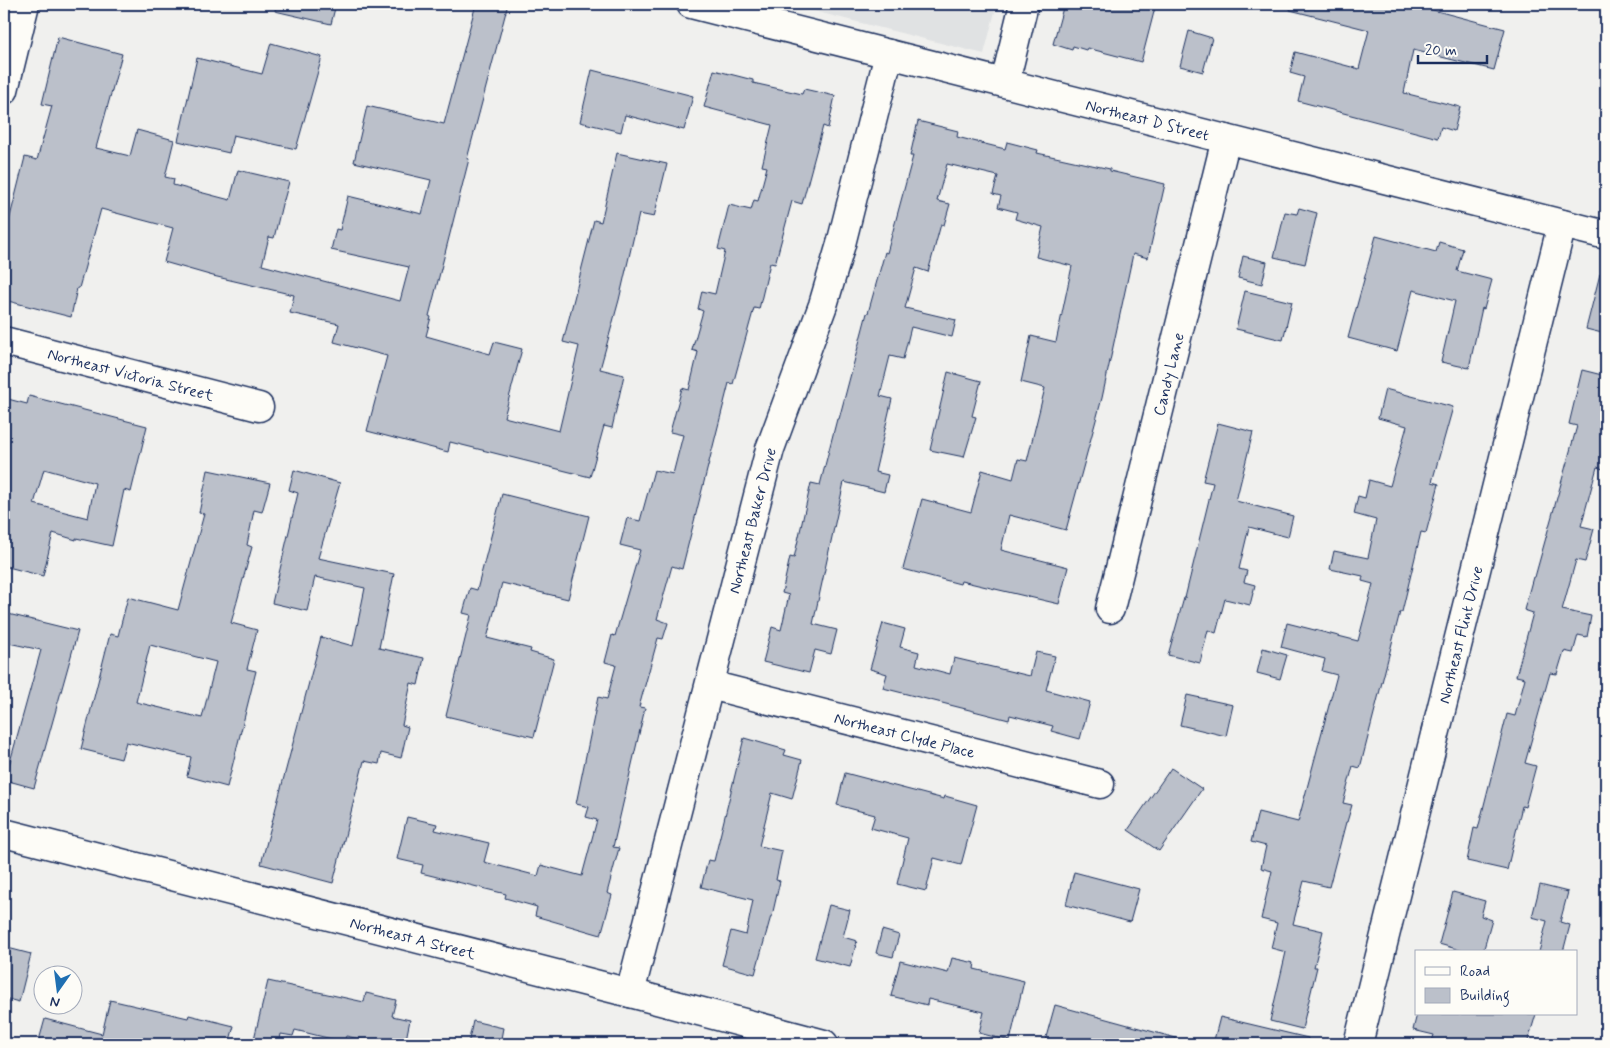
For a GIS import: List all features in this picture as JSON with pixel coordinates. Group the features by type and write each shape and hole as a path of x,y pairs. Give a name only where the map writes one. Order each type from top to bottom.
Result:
{"street":[{"path":"4,90 25,4"},
{"name":"Northeast D Street","path":"691,4 1606,235"},
{"path":"1005,82 1024,4"},
{"name":"Northeast Baker Drive","path":"630,993 770,449 828,288 889,54"},
{"name":"Candy Lane","path":"1110,609 1226,140"},
{"name":"Northeast Flint Drive","path":"1358,1044 1562,224"},
{"name":"Northeast Victoria Street","path":"4,341 260,407"},
{"name":"Northeast Clyde Place","path":"710,684 1100,784"},
{"name":"Northeast A Street","path":"4,832 824,1044"}],"shaded area":[{"path":"786,4 997,4 984,54"}],"building":[{"path":"276,4 336,4 331,24 275,11"},
{"path":"476,4 508,4 467,159 469,159 429,316 431,317 426,336 490,354 494,342 522,349 504,417 559,431 579,346 563,342 594,220 601,222 617,153 667,164 654,217 639,214 619,300 600,369 624,375 612,428 604,426 590,477 450,442 448,452 367,431 387,356 334,342 339,324 290,313 294,295 213,276 164,262 173,228 101,209 79,288 77,288 71,317 4,300 4,241 25,157 37,160 52,106 42,104 58,37 122,54 96,148 130,156 137,130 174,140 165,177 174,179 173,185 230,200 238,170 289,182 274,238 269,237 262,265 400,301 409,267 331,250 336,229 340,230 348,196 422,214 431,180 354,162 367,106 444,124"},
{"path":"1064,4 1156,4 1141,62 1087,48 1086,50 1073,46 1072,50 1053,44"},
{"path":"1291,4 1410,4 1505,29 1494,70 1413,50 1404,93 1460,107 1454,131 1441,127 1438,138 1298,101 1304,77 1290,73 1295,52 1359,69 1369,30 1290,10"},
{"path":"1189,31 1212,38 1203,72 1180,66"},
{"path":"271,43 322,57 296,149 233,135 229,153 178,141 197,58 262,74"},
{"path":"592,70 693,96 684,130 625,115 621,132 580,122"},
{"path":"714,70 753,80 753,83 802,94 804,89 835,96 828,128 823,126 802,204 792,201 775,264 770,263 759,309 754,308 733,384 729,383 682,569 672,566 657,619 668,623 663,639 658,638 639,707 645,708 613,847 619,848 607,893 612,895 601,935 535,916 537,907 505,898 506,894 421,873 423,865 397,859 407,817 437,824 435,830 489,843 484,862 538,876 541,865 582,876 597,820 586,817 589,807 576,804 598,697 607,699 616,665 605,662 612,635 615,636 640,550 620,545 627,518 640,521 654,470 673,474 683,435 670,432 682,388 689,390 698,352 692,350 703,311 698,309 702,291 715,294 725,251 718,249 729,205 751,210 754,200 758,201 767,167 762,166 772,125 704,107"},
{"path":"918,121 958,131 957,137 1005,149 1007,142 1038,150 1037,153 1110,169 1110,171 1165,184 1148,258 1133,254 1102,398 1066,530 1009,515 1001,550 1068,567 1059,604 961,581 960,584 903,569 922,499 971,512 982,470 1013,479 1018,459 1027,461 1045,388 1021,382 1031,336 1056,342 1072,266 1036,257 1043,227 1015,219 1017,212 998,207 1001,196 993,194 998,176 947,164 937,201 950,204 944,225 941,224 928,272 916,268 905,308 956,320 952,337 911,327 903,359 890,356 880,396 892,399 875,472 888,475 884,492 844,482 813,624 837,630 831,654 815,650 809,673 763,662 772,627 781,630 789,595 782,593 790,557 794,558 811,483 820,485 867,313 885,252 887,253 913,156 910,156"},
{"path":"1299,208 1317,213 1305,264 1274,257 1285,212 1297,214"},
{"path":"1376,236 1436,252 1439,242 1463,249 1457,271 1492,280 1484,309 1482,308 1469,368 1441,362 1455,301 1413,290 1397,351 1348,338"},
{"path":"1243,256 1267,262 1262,284 1238,278"},
{"path":"1600,274 1606,275 1606,334 1586,329"},
{"path":"1245,291 1292,302 1283,340 1236,329"},
{"path":"1582,370 1606,376 1606,470 1597,467 1581,526 1594,529 1585,562 1576,560 1562,610 1591,616 1587,637 1578,635 1573,653 1564,651 1557,674 1550,673 1525,763 1536,766 1525,807 1522,806 1507,870 1467,861 1474,828 1478,829 1507,714 1515,716 1525,678 1516,676 1533,613 1524,610 1577,426 1569,424"},
{"path":"948,372 981,381 972,416 976,417 964,457 930,450"},
{"path":"1385,389 1453,407 1432,482 1439,484 1426,533 1421,532 1402,612 1400,612 1360,768 1353,766 1343,803 1352,805 1329,887 1304,881 1293,924 1323,931 1314,967 1317,967 1302,1029 1270,1021 1286,952 1271,948 1277,923 1261,919 1272,871 1261,868 1266,846 1251,842 1258,812 1298,822 1337,675 1322,671 1325,659 1281,647 1287,623 1358,641 1373,584 1362,581 1363,576 1330,569 1334,551 1368,558 1376,520 1354,514 1358,496 1365,498 1369,480 1390,486 1407,426 1378,418"},
{"path":"29,396 147,426 131,492 124,490 112,546 76,538 76,540 53,533 43,576 4,566 4,398 27,404","holes":["44,469 95,483 88,518 34,504"]},
{"path":"1218,423 1253,432 1236,501 1293,516 1288,537 1249,527 1239,569 1247,571 1244,582 1255,585 1250,605 1225,599 1216,633 1208,630 1200,663 1168,655 1185,598 1213,483 1203,481"},
{"path":"208,470 270,483 262,512 254,510 247,545 252,547 231,623 257,630 247,669 256,671 227,787 187,776 191,757 126,742 121,759 81,749 110,634 118,636 128,597 178,610 204,514 199,513","holes":["150,645 216,662 202,718 136,702"]},
{"path":"294,470 340,483 318,558 394,574 379,648 424,658 418,685 411,683 402,725 408,727 401,758 381,753 379,764 364,761 333,883 261,864 321,637 353,646 365,588 315,577 307,611 272,603 298,493 289,490"},
{"path":"502,494 589,516 568,599 502,583 487,638 531,649 530,652 554,659 534,737 446,716 471,615 463,613 470,588 477,590"},
{"path":"4,613 78,631 34,788 5,780 41,650 4,642"},
{"path":"883,623 905,629 900,647 919,652 916,665 950,674 954,658 1030,676 1036,652 1055,656 1046,690 1090,702 1080,739 1051,731 1053,726 1010,715 1009,720 883,688 887,674 870,669"},
{"path":"1263,648 1287,655 1280,679 1257,673"},
{"path":"1187,695 1233,705 1226,736 1180,725"},
{"path":"744,738 786,750 784,755 802,760 792,799 772,793 759,846 782,851 776,880 780,881 755,974 722,965 731,931 746,935 753,900 701,887 708,860 714,861"},
{"path":"1171,768 1202,789 1159,851 1128,830"},
{"path":"845,773 944,799 945,796 977,805 961,865 934,858 926,891 897,884 908,838 871,828 875,815 837,805"},
{"path":"1074,872 1139,889 1130,922 1066,905"},
{"path":"1540,885 1568,892 1560,922 1570,925 1564,950 1540,950 1547,921 1532,917"},
{"path":"1453,892 1485,901 1481,916 1492,920 1484,950 1460,950 1439,944"},
{"path":"829,905 850,910 843,937 857,941 850,967 815,958"},
{"path":"882,930 899,935 893,957 876,953"},
{"path":"4,947 31,954 19,1002 4,998"},
{"path":"952,958 975,963 974,969 1024,981 1010,1041 979,1033 984,1012 928,999 927,1005 891,996 900,961 948,973"},
{"path":"268,981 364,1002 366,993 396,1000 392,1016 410,1020 405,1044 381,1044 346,1036 344,1042 295,1030 293,1036 281,1034 279,1044 254,1039"},
{"path":"110,1000 188,1018 189,1015 234,1026 229,1044 38,1044 45,1019 102,1034"},
{"path":"1055,1005 1176,1038 1175,1044 1059,1044 1045,1041"},
{"path":"1416,1016 1535,1016 1527,1044 1431,1044 1434,1035 1413,1030"},
{"path":"1220,1017 1308,1038 1307,1044 1213,1044"},
{"path":"473,1021 503,1028 500,1044 468,1044"}]}
